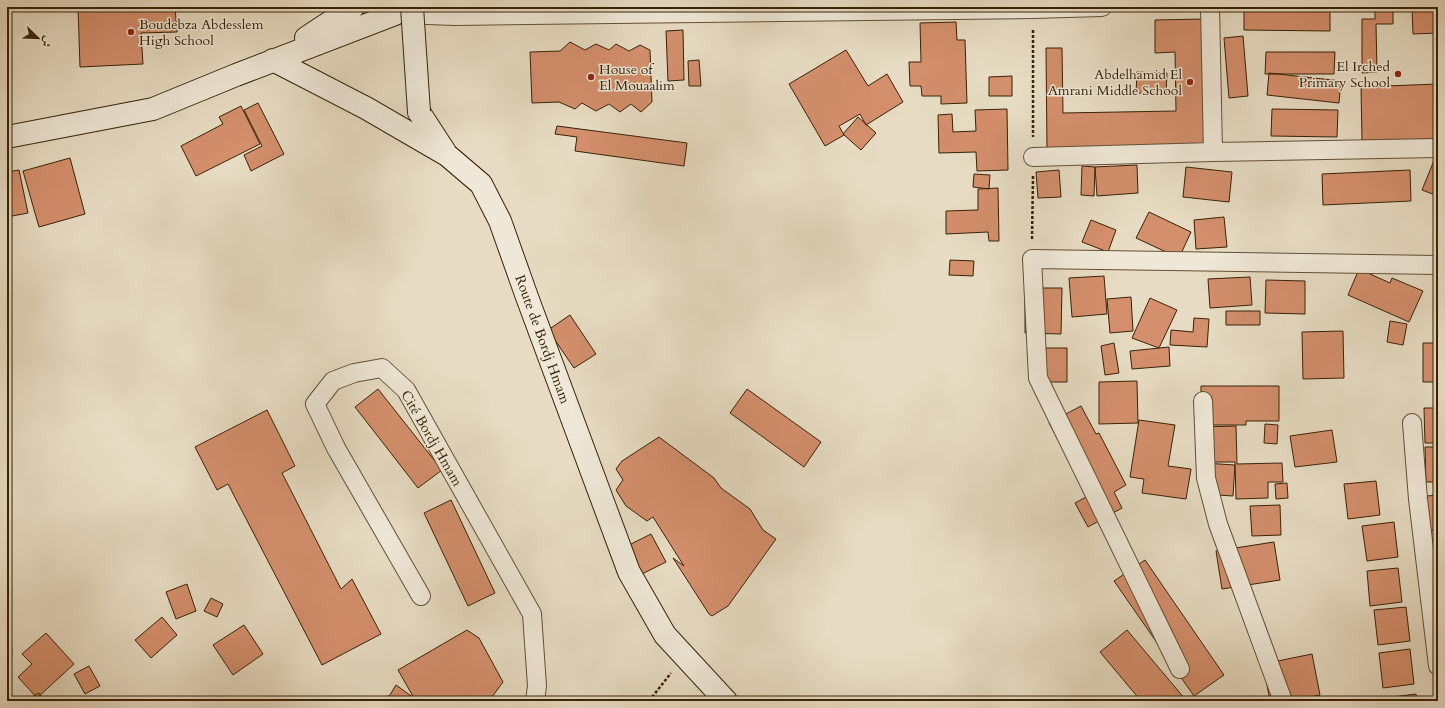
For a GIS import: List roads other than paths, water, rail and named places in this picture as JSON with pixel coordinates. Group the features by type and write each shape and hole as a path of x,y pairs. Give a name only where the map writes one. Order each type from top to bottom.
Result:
{"main road":[{"path":"273,60 353,7"},
{"path":"7,136 152,109 273,60 404,10 419,112 447,155"},
{"name":"Route de Bordj Hmam","path":"273,60 366,108 447,155 482,184 500,221 529,305 629,572 665,635 726,701"}],"street":[{"path":"404,10 454,11 1102,7"},
{"path":"1210,7 1213,152"},
{"path":"1033,158 1213,152 1438,148"},
{"path":"1180,669 1038,378 1032,259 1438,265"},
{"name":"Cité Bordj Hmam","path":"421,596 336,448 315,404 333,381 354,373 382,368 406,390 532,614 536,686 535,701"},
{"path":"1203,401 1206,478 1218,524 1284,701"},
{"path":"1412,423 1418,499 1438,666"}],"place":[{"name":"Boudebza Abdesslem High School","path":"131,32"},
{"name":"El Irched Primary School","path":"1398,74"},
{"name":"House of El Mouaalim","path":"591,77"},
{"name":"Abdelhamid El Amrani Middle School","path":"1190,82"}]}
